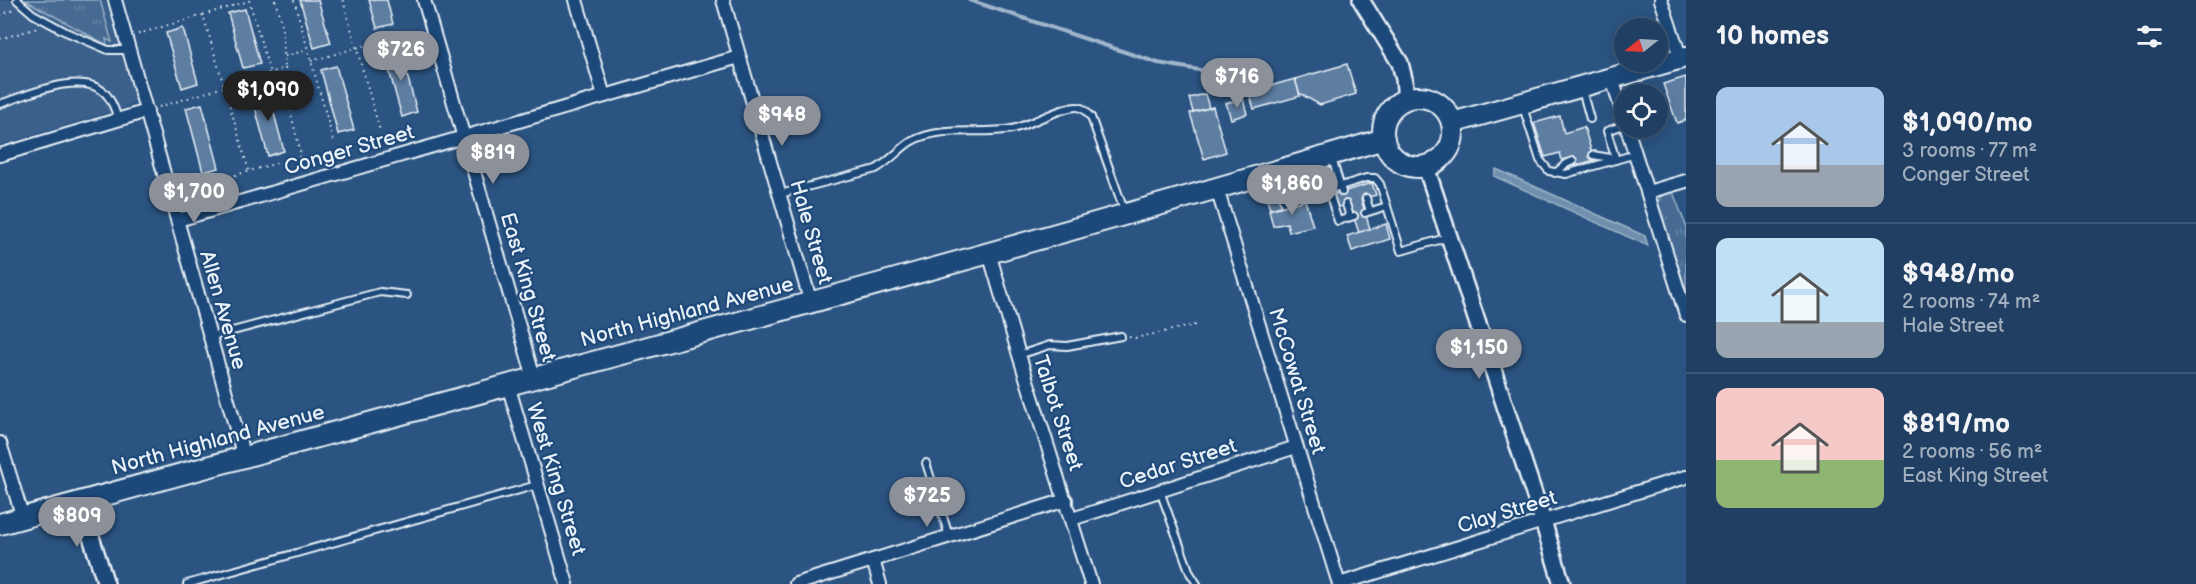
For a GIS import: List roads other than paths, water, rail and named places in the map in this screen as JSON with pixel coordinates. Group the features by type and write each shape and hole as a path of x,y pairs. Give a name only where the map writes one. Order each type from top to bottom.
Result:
{"main road":[{"path":"1452,123 1683,58"},
{"path":"1417,97 1439,104 1452,123 1454,134 1451,146 1437,163 1426,167 1415,168 1404,165 1388,149 1384,139 1384,126 1388,115 1406,99 1417,97"},
{"name":"North Highland Avenue","path":"0,524 811,303 1217,189 1384,139"}],"street":[{"name":"Allen Avenue","path":"115,0 130,50 153,109 178,220 244,457"},
{"name":"East King Street","path":"424,0 534,378"},
{"path":"576,0 604,96"},
{"name":"Hale Street","path":"723,0 811,303"},
{"path":"1361,0 1400,63 1406,99"},
{"path":"1661,0 1683,58"},
{"name":"Conger Street","path":"178,220 739,57"},
{"path":"1612,78 1614,85"},
{"path":"0,154 153,109"},
{"path":"1630,138 1686,315"},
{"path":"1426,167 1562,584"},
{"path":"1648,192 1686,181"},
{"name":"McCowat Street","path":"1217,189 1339,584"},
{"name":"Talbot Street","path":"989,253 1091,584"},
{"name":"West King Street","path":"508,386 567,584"},
{"path":"0,443 23,518"},
{"name":"Cedar Street","path":"1072,519 1296,447"},
{"name":"Clay Street","path":"1339,584 1686,477"},
{"path":"796,584 1066,500"},
{"path":"80,502 106,584"},
{"path":"873,560 880,584"}],"lane":[{"path":"20,2 33,14 66,32 108,50 130,50"},
{"path":"0,104 59,84 76,84 96,87 106,93 113,104 118,120"},
{"path":"1581,87 1590,119"},
{"path":"1522,103 1540,160 1549,171 1566,174 1582,171 1636,154"},
{"path":"780,195 876,169 888,162 912,141 940,133 1012,129 1048,117 1070,106 1081,108 1091,117 1125,214"},
{"path":"1614,129 1607,131 1616,160"},
{"path":"1331,154 1341,189"},
{"path":"1593,155 1616,160"},
{"path":"1556,173 1573,161"},
{"path":"1346,204 1352,216 1338,221 1328,190 1341,189 1375,178 1380,184 1401,251 1449,237"},
{"path":"1366,198 1367,212 1387,206"},
{"path":"210,337 380,292 407,295"},
{"path":"1019,355 1050,345 1067,346 1121,336"},
{"path":"926,463 949,536"},
{"path":"187,584 537,485"},
{"path":"1160,491 1190,573 1197,584"}],"water":[{"path":"1496,169 1645,236 1648,246 1494,176"}],"waterway":[{"path":"969,0 1158,63 1247,78"}]}
